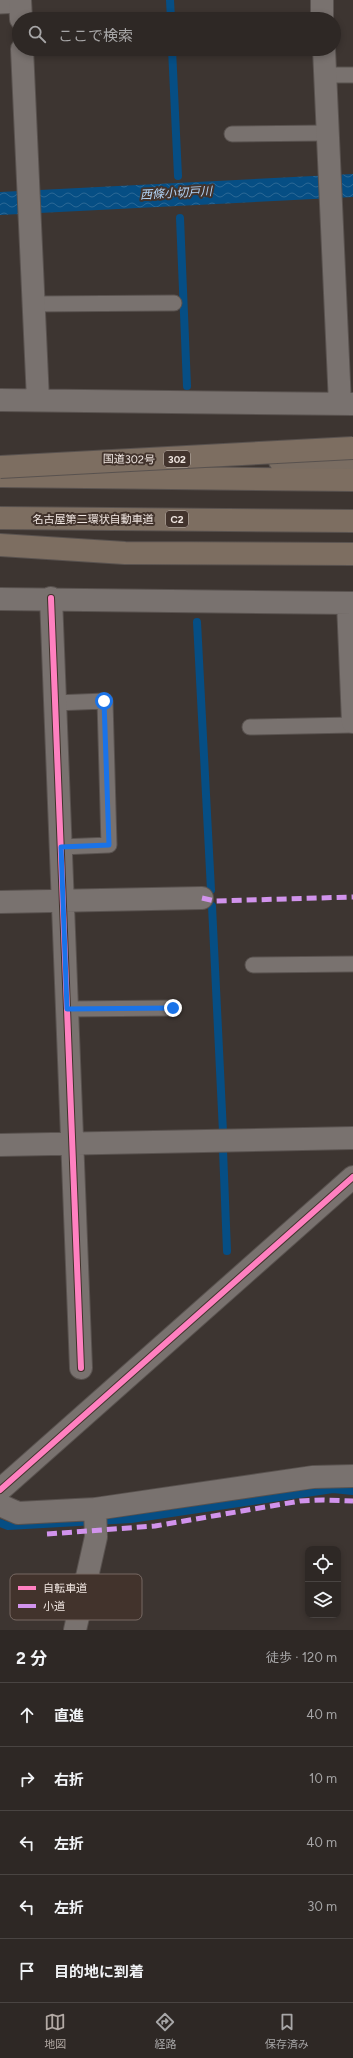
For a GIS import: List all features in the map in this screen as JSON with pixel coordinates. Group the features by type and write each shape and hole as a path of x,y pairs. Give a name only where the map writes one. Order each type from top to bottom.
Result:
{"highway":[{"name":"国道302号","path":"0,457 352,461"},
{"path":"0,467 352,461"},
{"path":"0,476 352,461"},
{"name":"名古屋第二環状自動車道","path":"0,518 353,521"},
{"path":"0,545 125,553 353,554"}],"street":[{"path":"322,0 322,12"},
{"path":"22,56 38,400"},
{"path":"0,400 346,404 329,170 324,56"},
{"path":"51,598 81,1368"},
{"path":"0,599 51,598 350,603 353,722"},
{"path":"0,902 202,898"},
{"path":"0,1145 353,1138"},
{"path":"0,1490 353,1177"},
{"path":"0,1505 18,1513 95,1517 314,1477 353,1476"},
{"path":"88,1574 96,1537 95,1517"},
{"path":"75,1630 77,1620"}],"lane":[{"path":"325,75 353,75"},
{"path":"232,134 328,133"},
{"path":"34,304 174,303"},
{"path":"55,703 104,701 105,709 109,845 61,847"},
{"path":"250,727 353,725"},
{"path":"253,965 353,964"},
{"path":"67,1009 173,1008"}],"water":[{"name":"西條小切戸川","path":"353,174 353,197 0,215 0,192"}],"waterway":[{"path":"170,0 171,12"},
{"path":"172,56 178,176"},
{"path":"180,218 187,386"},
{"path":"197,622 211,890"},
{"path":"212,906 223,1132"},
{"path":"223,1150 227,1251"},
{"path":"0,1523 8,1526 131,1519 333,1489 353,1491"}],"marked path":[{"path":"202,898 215,901 353,897"},
{"path":"47,1534 155,1526 300,1501 353,1501"}],"cycle path":[{"path":"51,598 81,1368"},
{"path":"0,1490 353,1177"}],"route":[{"path":"104,701 109,845 61,847 67,1009 173,1008"}]}
